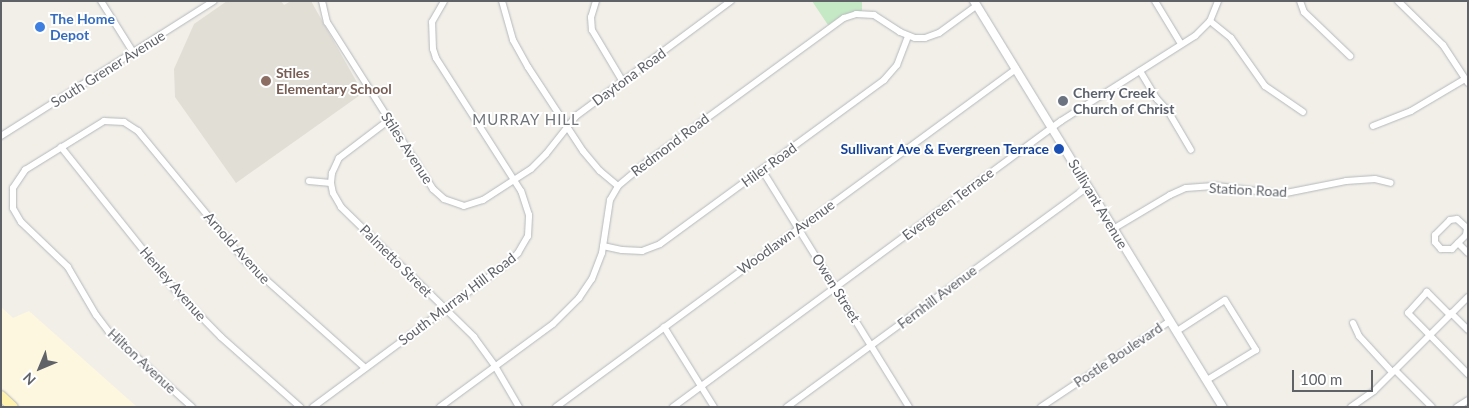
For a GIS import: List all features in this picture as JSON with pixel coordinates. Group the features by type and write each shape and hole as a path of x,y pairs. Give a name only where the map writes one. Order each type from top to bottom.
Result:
{"main road":[{"path":"1,396 13,407"}],"street":[{"path":"101,1 133,52"},
{"name":"South Grener Avenue","path":"1,136 214,1"},
{"name":"Stiles Avenue","path":"322,1 327,22 438,195 451,203 464,206 472,205 514,181"},
{"name":"South Murray Hill Road","path":"312,407 509,262 525,241 529,229 528,210 514,181 436,58 431,31 436,12 444,1"},
{"path":"502,1 508,27 519,51 566,126 591,162 618,186"},
{"path":"596,1 591,15 592,30 623,82"},
{"name":"Daytona Road","path":"514,181 540,161 566,126 732,1"},
{"path":"1155,1 1182,44"},
{"name":"Evergreen Terrace","path":"673,407 1052,127 1194,36 1210,21 1218,1"},
{"path":"1300,1 1304,12 1350,56"},
{"path":"1373,126 1410,111 1466,81 1443,45 1398,1"},
{"path":"908,36 920,38 932,36 975,3"},
{"name":"Sullivant Avenue","path":"975,3 1223,407"},
{"name":"Redmond Road","path":"440,407 560,318 573,305 592,279 603,246 608,206 618,186 841,20 856,14 869,14 884,20 908,36"},
{"path":"1210,21 1231,38 1266,86 1303,112"},
{"name":"Hiler Road","path":"603,246 622,250 651,249 884,80 897,65 908,36"},
{"name":"Woodlawn Avenue","path":"556,407 1016,69"},
{"path":"1140,71 1157,100 1168,111 1191,150"},
{"path":"309,181 330,183 332,173 339,158 389,120"},
{"name":"Arnold Avenue","path":"60,147 100,122 119,121 130,124 138,131 229,243 262,278 365,368"},
{"name":"Hilton Avenue","path":"60,147 25,170 16,182 12,192 12,206 17,216 68,267 95,313 109,332 192,407"},
{"name":"Henley Avenue","path":"60,147 180,296 221,337 300,407"},
{"name":"Owen Street","path":"762,170 836,287 906,405"},
{"name":"Station Road","path":"1113,229 1170,195 1186,188 1217,186 1281,194 1346,181 1375,179 1391,183"},
{"name":"Palmetto Street","path":"330,183 341,207 480,344 520,407"},
{"name":"Fernhill Avenue","path":"787,407 1088,187"},
{"path":"1453,219 1460,221 1466,228 1466,235 1458,243 1452,249 1444,251 1437,245 1434,238 1453,219"},
{"path":"1458,243 1468,253"},
{"path":"1468,330 1427,292 1408,313 1468,374"},
{"path":"1351,407 1374,390 1468,297"},
{"path":"1177,331 1225,300 1256,350 1207,380"},
{"name":"Postle Boulevard","path":"1041,407 1170,321"},
{"path":"1353,323 1359,336 1432,407"},
{"path":"664,327 714,407"},
{"path":"1457,407 1468,400"}],"shaded area":[{"name":"Stiles Elementary School","path":"227,1 281,1 284,5 291,1 311,1 363,93 236,183 175,97 174,69 194,24"},
{"path":"1,307 13,318 29,311 137,407 21,407 1,389"}],"green space":[{"path":"812,1 862,1 862,11 843,15 828,25"}],"place":[{"name":"The Home Depot","path":"40,27"},
{"name":"Stiles Elementary School","path":"266,81"},
{"name":"Cherry Creek Church of Christ","path":"1063,101"},
{"name":"Sullivant Ave & Evergreen Terrace","path":"1059,149"}],"district":[{"name":"MURRAY HILL","path":"526,120"}]}
